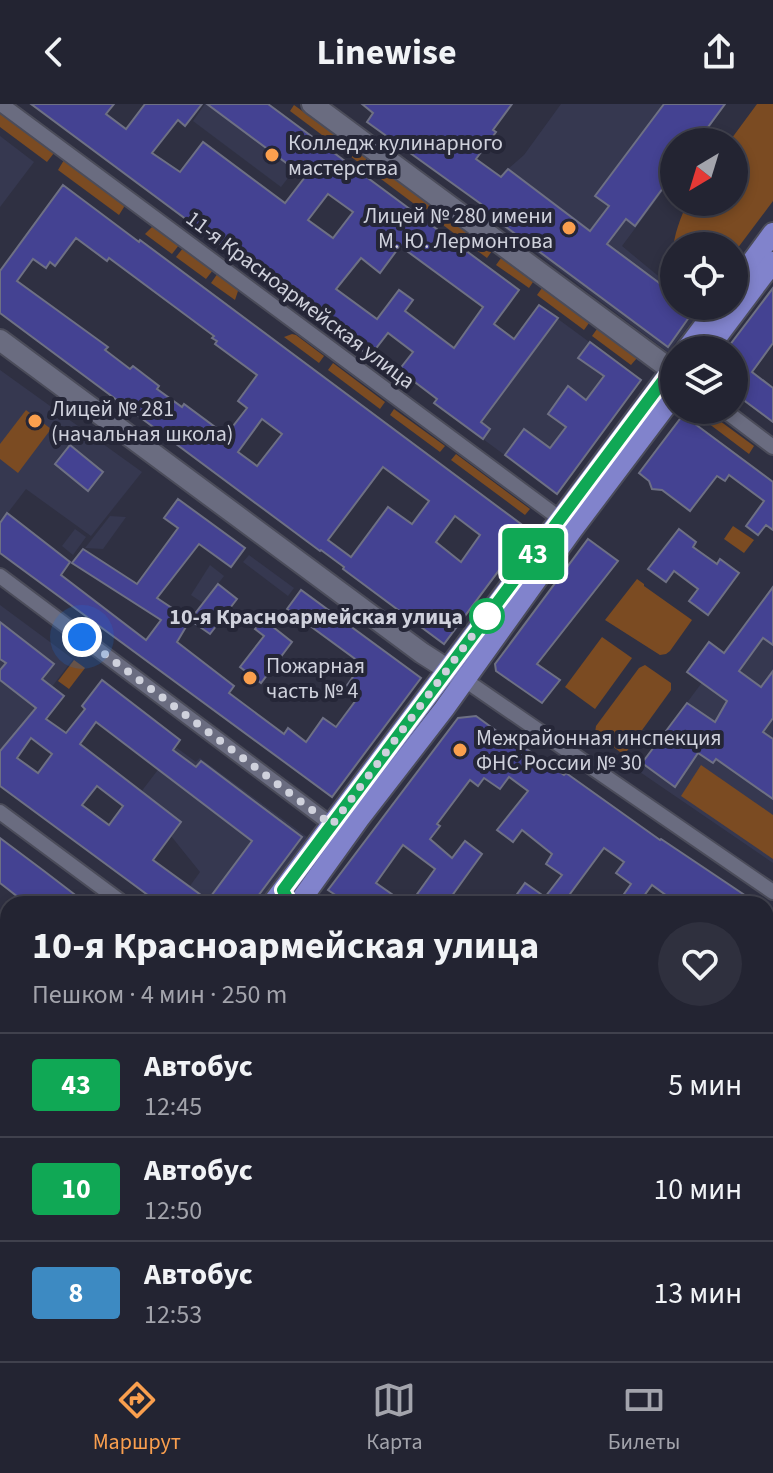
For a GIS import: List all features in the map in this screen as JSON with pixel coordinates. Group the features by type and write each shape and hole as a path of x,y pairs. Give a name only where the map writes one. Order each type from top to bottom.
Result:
{"main road":[{"path":"748,267 773,233"},
{"path":"718,336 773,262"},
{"path":"297,896 660,389"},
{"path":"566,524 660,412"},
{"path":"296,896 332,825 456,675"}],"street":[{"name":"11-я Красноармейская улица","path":"1,104 566,524"},
{"path":"312,104 660,360"},
{"path":"0,340 456,675 773,892"},
{"path":"743,424 773,447"},
{"path":"0,576 332,825"},
{"path":"0,812 113,896"}],"shaded area":[{"name":"Колледж кулинарного мастерства","path":"205,104 268,104 317,140 281,187 193,121"},
{"name":"Лицей № 280 имени М. Ю. Лермонтова","path":"561,104 726,104 709,128 660,128 660,195 622,246 660,277 660,320 693,320 681,336 660,336 660,346 478,209 508,169 524,155"},
{"path":"757,104 773,104 773,201 748,234 677,232 682,216 748,216 748,128 739,128"},
{"path":"294,105 367,158 362,165 290,111"},
{"path":"0,113 54,153 47,162 0,127"},
{"path":"0,136 34,162 0,207"},
{"path":"64,160 123,203 119,215 58,170"},
{"path":"378,166 430,205 425,212 373,173"},
{"path":"440,212 492,251 487,258 435,219"},
{"path":"152,227 179,245 172,254 145,234"},
{"path":"183,248 213,270 206,279 176,257"},
{"path":"501,258 533,282 529,288 496,265"},
{"path":"218,273 236,286 235,300 211,283"},
{"path":"542,288 589,323 584,330 537,295"},
{"name":"Лицей № 280 имени М. Ю. Лермонтова","path":"558,319 641,380 557,494 483,439 490,429 481,422"},
{"path":"597,329 637,358 631,365 592,336"},
{"path":"292,334 324,356 319,363 284,337"},
{"path":"333,363 385,402 380,409 328,370"},
{"name":"Лицей № 281 (начальная школа)","path":"0,370 142,472 91,536 26,489 0,523"},
{"path":"394,409 445,446 440,452 390,415"},
{"path":"26,410 51,429 18,473 0,459 0,444"},
{"path":"709,424 724,424 754,446 749,454"},
{"path":"456,454 530,509 525,515 451,460"},
{"path":"110,516 126,517 103,549 85,548"},
{"path":"733,526 754,540 744,553 724,539"},
{"path":"75,529 86,537 73,555 62,546"},
{"path":"249,555 294,588 288,596 243,562"},
{"path":"210,565 224,576 203,603 191,595"},
{"path":"637,579 692,620 666,654 660,655 605,620"},
{"path":"773,587 773,863 637,770"},
{"path":"0,605 73,659 0,751"},
{"path":"602,637 632,658 595,709 565,687"},
{"path":"74,660 85,668 69,689 58,681"},
{"path":"645,665 671,683 671,690 627,751 620,752 595,733 596,726 639,668"},
{"path":"177,748 196,762 200,758 307,837 263,896 183,896 200,872 171,836 181,822 141,792"},
{"path":"701,765 773,815 773,859 681,796"}],"building":[{"path":"31,104 114,104 106,114 126,129 145,104 202,104 185,126 178,120 152,153 180,172 203,142 285,203 305,177 207,104 268,104 519,290 494,324 514,339 539,305 558,318 481,422 490,429 483,439 434,403 437,399 399,370 413,352 388,333 370,356","holes":["328,194 353,212 333,238 308,220","400,246 483,307 454,348 405,311 413,300 399,290 377,319 336,289 361,258 380,273"]},
{"path":"362,104 512,104 476,159 501,177 508,169 590,231 609,206 595,196 664,104 725,104 707,128 660,128 660,192 635,226 626,219 607,244 660,284 660,320 687,320 676,336 660,336 660,341 479,207 481,204 367,122 373,113"},
{"path":"63,185 529,530 444,644 0,313 0,271","holes":["76,238 107,261 109,258 214,336 215,344 257,375 238,401 247,408 226,435 184,404 182,407 157,389 159,386 133,366 130,369 105,350 108,347 17,281 33,259 46,268 50,262 55,266","262,419 282,434 257,466 238,452","383,467 429,501 412,524 388,507 351,557 328,540","455,516 480,535 461,562 436,542"]},
{"path":"773,288 773,343 752,372 773,388 773,422 748,403 748,336 737,336"},
{"path":"590,342 641,380 557,494 505,455 524,429 550,448 566,427 548,414 568,386 586,400 604,376 578,358"},
{"path":"676,424 695,424 773,482 773,530 766,525 758,535 746,526 764,501 729,475 725,481 717,476 690,511 662,490 652,489 649,481 639,473"},
{"path":"70,445 103,472 88,491 55,464"},
{"path":"178,499 245,548 231,567 199,544 157,598 190,620 177,642 234,686 229,693 284,734 288,728 306,742 323,718 336,727 356,700 343,691 362,664 287,609 301,590 421,678 332,797 0,553 0,523 7,513 70,562 61,575 146,640 161,620 72,563 83,549 137,584 178,528 164,518"},
{"path":"679,529 696,542 693,547 717,564 720,559 739,573 708,615 689,601 698,589 674,571 666,582 648,569"},
{"path":"588,539 618,561 537,664 560,680 542,703 496,671 495,664"},
{"path":"218,584 237,599 210,634 190,620"},
{"path":"773,587 773,645 763,638 739,671 761,687 773,671 773,718 763,732 773,739 773,799 716,759 713,763 698,753 675,787 642,763 687,703 715,722 727,701 687,672 709,642 724,653"},
{"path":"263,619 292,642 261,683 240,667 264,636 255,629"},
{"path":"0,622 54,664 42,679 64,696 46,719 66,733 102,680 180,740 173,750 196,767 201,761 302,837 258,896 211,896 252,841 96,722 80,744 181,822 153,860 202,896 149,896 0,786 0,751 36,708 0,680 0,670 6,663 0,659","holes":["31,738 52,754 38,773 17,758","97,786 123,806 109,825 82,805"]},
{"path":"476,716 513,743 515,741 564,775 566,773 746,896 667,896 652,885 644,896 623,896 631,884 616,873 624,862 604,848 570,894 573,896 546,896 562,875 546,864 552,854 522,830 513,842 497,830 528,791 509,777 500,789 484,778 478,786 470,780 437,824 440,826 430,839 452,858 465,841 482,854 452,896 416,896 435,869 403,845 376,883 395,896 337,896 328,890 458,718"},
{"path":"0,838 76,896 17,896 0,883"},
{"path":"525,883 544,896 516,896"}],"bus line":[{"name":"43","path":"286,896 283,890 660,385"}],"place":[{"name":"Колледж кулинарного мастерства","path":"272,155"},
{"name":"Лицей № 280 имени М. Ю. Лермонтова","path":"569,228"},
{"name":"Лицей № 281 (начальная школа)","path":"35,421"},
{"name":"10-я Красноармейская улица","path":"487,616"},
{"name":"Пожарная часть № 4","path":"250,678"},
{"name":"Межрайонная инспекция ФНС России № 30","path":"460,750"}],"route":[{"path":"82,637 332,825 487,616"}]}
